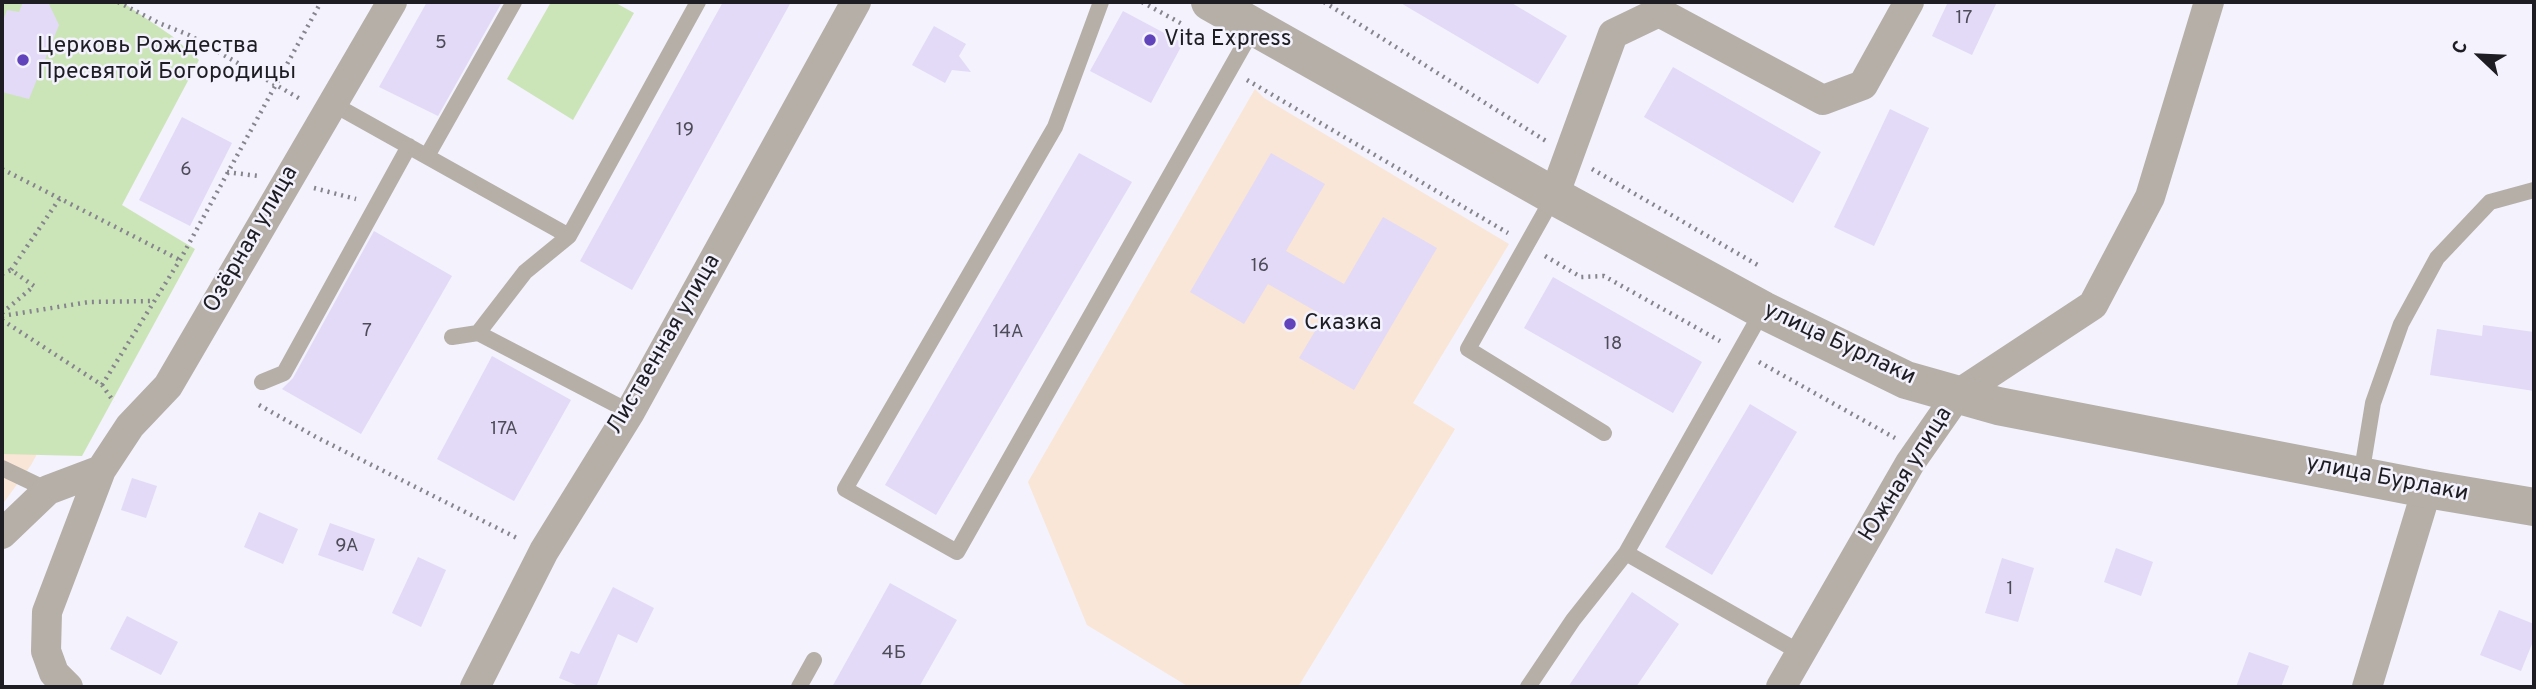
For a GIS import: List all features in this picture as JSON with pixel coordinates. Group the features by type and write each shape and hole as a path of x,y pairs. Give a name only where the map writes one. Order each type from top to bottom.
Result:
{"street":[{"name":"Озёрная улица","path":"68,687 54,673 46,651 47,612 101,470 130,426 168,386 392,2"},
{"name":"Лиственная улица","path":"475,687 544,551 630,412 856,2"},
{"path":"1554,196 1613,34 1659,12 1824,100 1863,85 1909,2"},
{"name":"Южная улица","path":"1781,687 1910,463 1958,394 2093,305 2150,197 2209,2"},
{"name":"улица Бурлаки","path":"1198,14 1254,27 1763,310 1906,380 1998,406 2427,489 2534,506"},
{"path":"2,534 48,490 101,470"},
{"path":"2367,687 2427,489"}],"lane":[{"path":"427,156 514,2"},
{"path":"478,333 525,272 569,236 698,2"},
{"path":"1101,2 1055,127 845,489 957,552 1254,27"},
{"path":"333,104 569,236"},
{"path":"262,382 284,373 409,146"},
{"path":"2361,476 2374,403 2401,324 2437,258 2490,202 2534,190"},
{"path":"1554,196 1468,349 1604,433"},
{"path":"1528,687 1573,620 1626,553 1763,310"},
{"path":"452,337 478,333 630,412"},
{"path":"2,468 48,490"},
{"path":"1626,553 1801,653"},
{"path":"799,687 814,660"}],"path":[{"path":"118,2 189,35 277,85"},
{"path":"102,385 180,260 321,2"},
{"path":"1142,2 1198,14"},
{"path":"1324,2 1569,155 1761,267"},
{"path":"1231,70 1581,277"},
{"path":"2,169 180,260"},
{"path":"286,180 344,198 378,202"},
{"path":"2,274 11,270 60,198"},
{"path":"2,316 34,286 11,270"},
{"path":"2,316 89,302 155,301"},
{"path":"2,316 102,385 130,426"},
{"path":"252,401 329,443 544,551"}],"shaded area":[{"name":"Сказка","path":"1255,89 1264,98 1509,244 1413,403 1455,429 1298,687 1189,687 1087,625 1028,482"},
{"path":"2,420 42,445 2,505"}],"green space":[{"path":"2,2 122,2 172,36 199,60 122,205 195,249 82,456 2,454"},
{"path":"551,2 614,2 634,13 573,120 507,79"}],"building":[{"name":"Церковь Рождества Пресвятой Богородицы","path":"23,2 48,2 59,25 29,99 2,92 2,23 7,10 19,12"},
{"path":"427,2 502,2 438,116 379,87"},
{"path":"723,2 791,2 632,290 580,261"},
{"path":"1399,2 1510,2 1567,36 1538,84"},
{"path":"1948,2 1997,2 1972,55 1932,36"},
{"path":"1123,11 1183,43 1151,103 1090,71"},
{"path":"934,26 966,44 959,56 971,72 952,70 945,83 912,65"},
{"path":"1673,67 1821,152 1793,203 1644,117"},
{"path":"1890,109 1929,128 1874,246 1834,227"},
{"path":"182,117 232,143 190,226 139,200"},
{"path":"1079,153 1132,182 936,515 885,485"},
{"path":"1271,153 1325,184 1286,251 1344,284 1383,217 1437,248 1354,390 1299,358 1324,316 1268,284 1244,324 1190,292"},
{"path":"374,231 452,276 361,434 282,389 293,378"},
{"path":"1553,277 1702,362 1673,413 1524,328"},
{"path":"2483,325 2534,332 2534,391 2430,375 2437,329 2482,336"},
{"path":"492,356 571,400 514,501 437,459"},
{"path":"1750,404 1797,432 1712,575 1665,547"},
{"path":"132,478 157,486 146,518 121,510"},
{"path":"259,512 298,529 283,564 244,547"},
{"path":"330,523 375,539 363,571 318,555"},
{"path":"2116,548 2153,562 2141,596 2104,582"},
{"path":"418,557 446,570 421,627 392,613"},
{"path":"2002,558 2034,568 2018,622 1985,613"},
{"path":"890,583 957,620 919,687 832,687"},
{"path":"613,587 654,608 637,643 618,634 596,687 581,687 559,678 571,651 579,654"},
{"path":"1632,592 1679,624 1636,687 1568,687"},
{"path":"2499,610 2534,624 2534,639 2521,671 2480,655"},
{"path":"127,616 178,642 161,675 110,649"},
{"path":"2249,652 2289,666 2281,687 2236,687"}],"place":[{"name":"Vita Express","path":"1150,40"},
{"name":"Церковь Рождества Пресвятой Богородицы","path":"23,60"},
{"name":"Сказка","path":"1290,324"}]}
